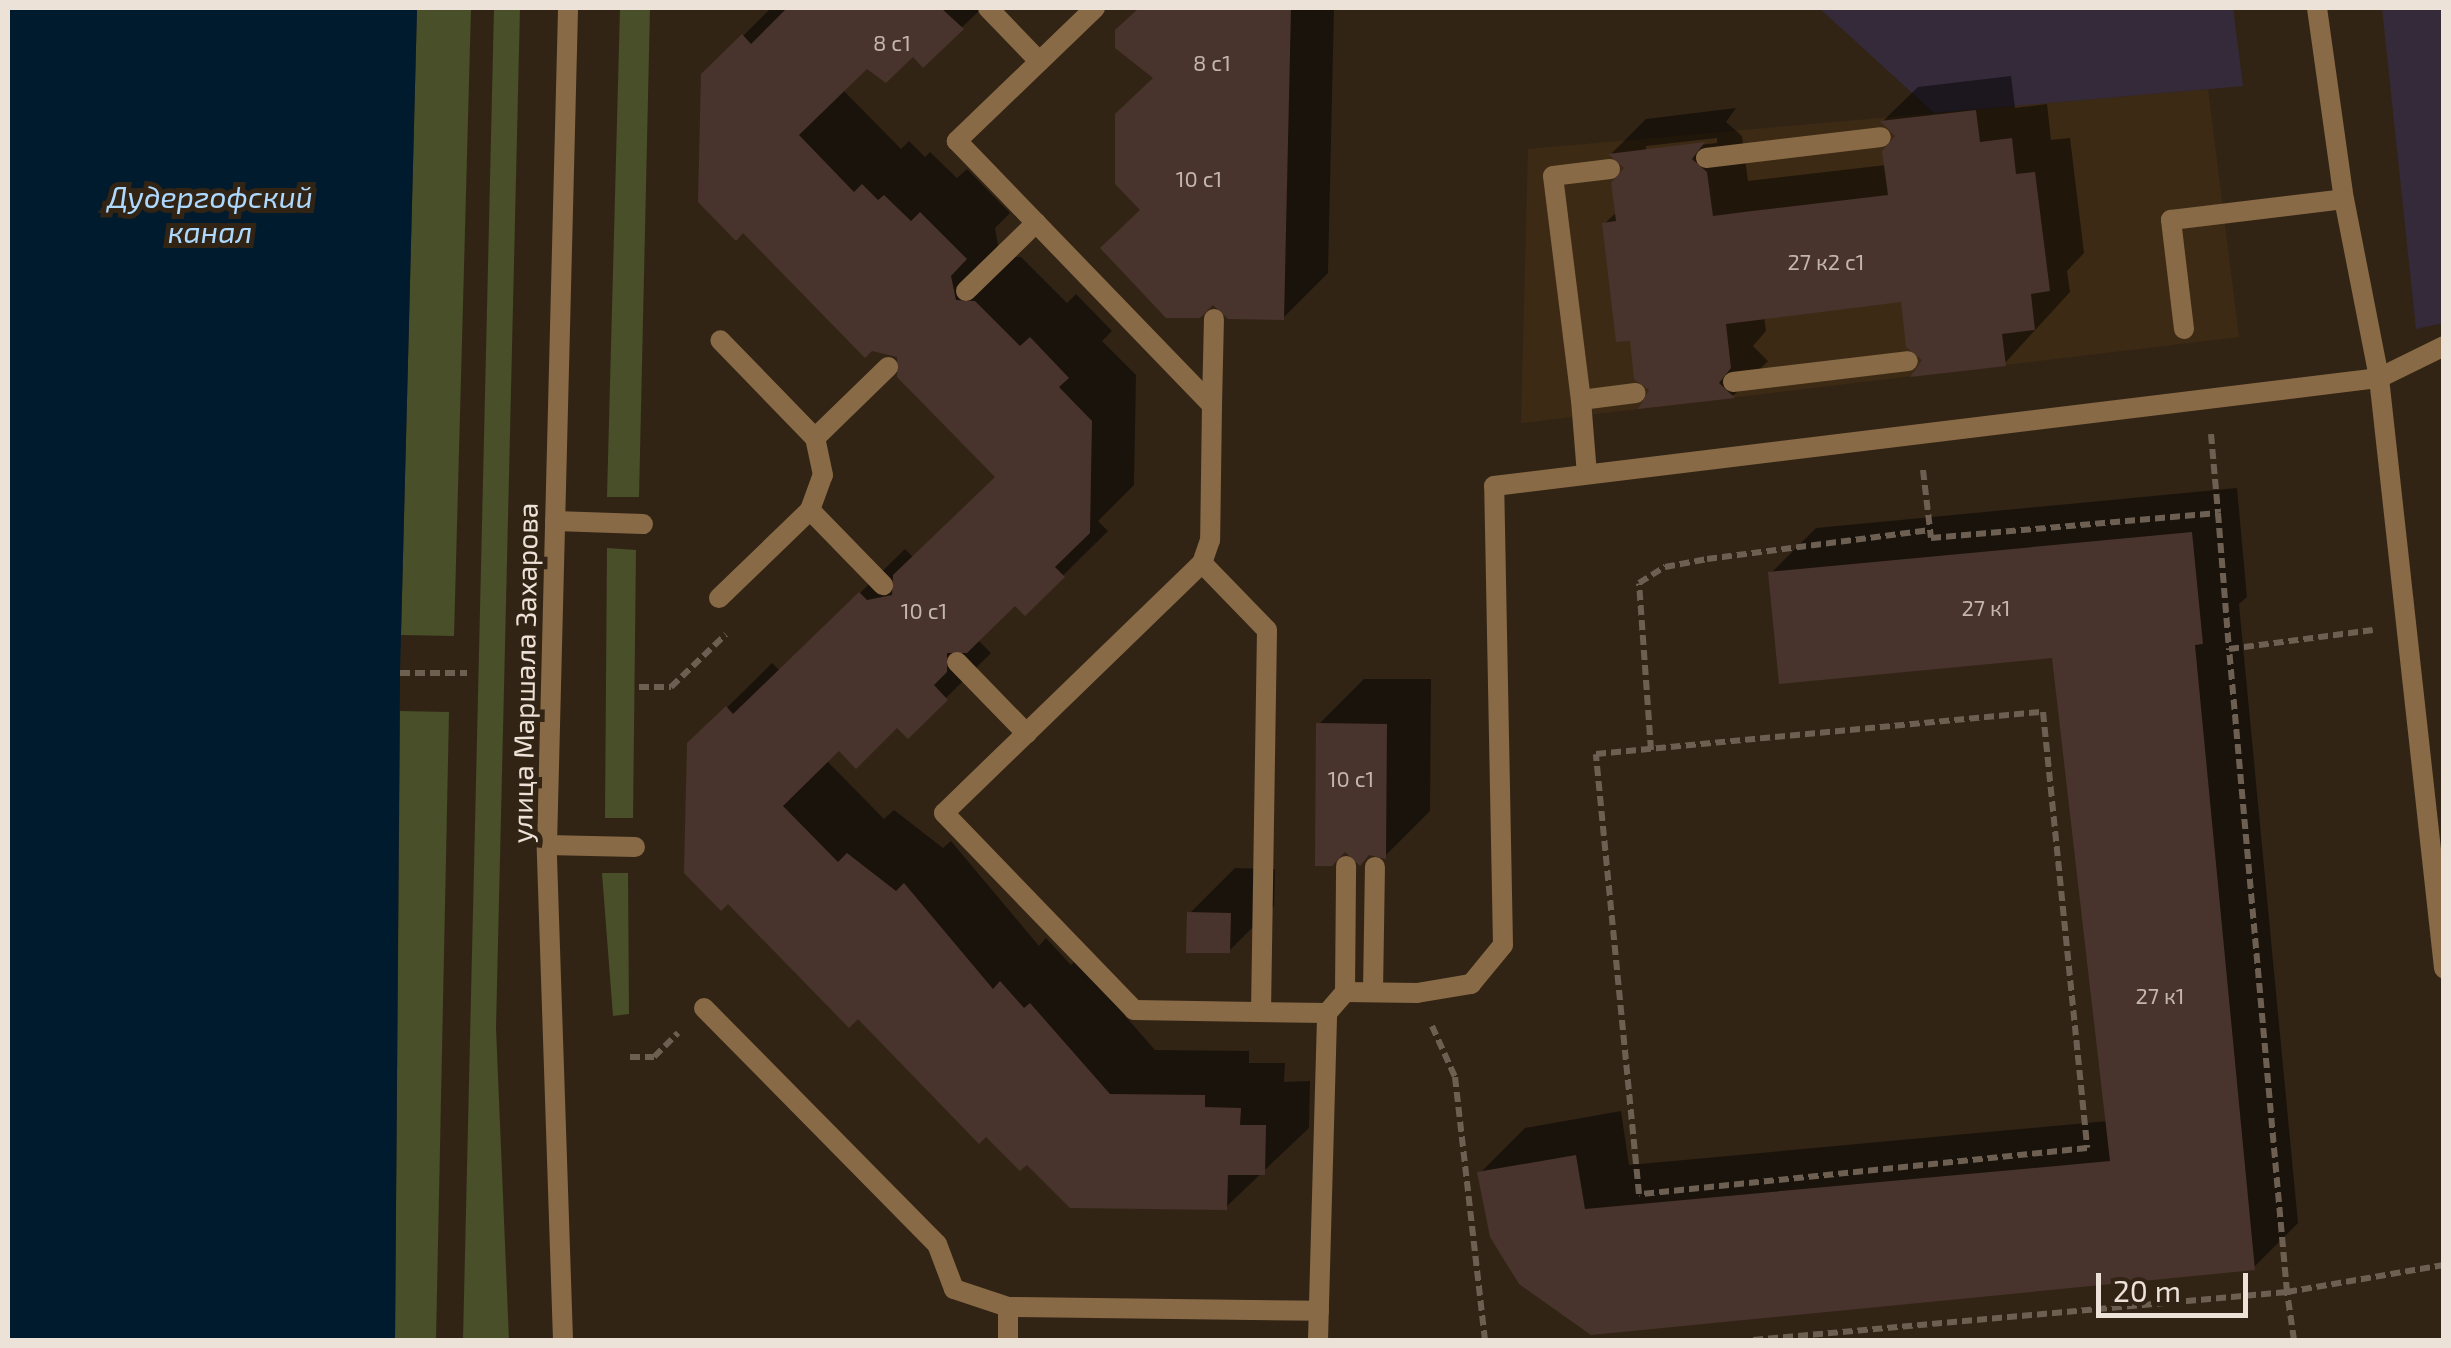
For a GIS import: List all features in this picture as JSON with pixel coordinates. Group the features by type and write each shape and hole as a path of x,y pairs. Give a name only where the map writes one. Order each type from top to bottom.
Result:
{"street":[{"name":"улица Маршала Захарова","path":"563,1340 547,844 568,8"},
{"path":"988,8 1039,62"},
{"path":"1095,8 957,142 1212,405"},
{"path":"2317,8 2344,198 2379,378 2444,968"},
{"path":"1706,158 1881,137"},
{"path":"1587,474 1553,176 1610,170"},
{"path":"2184,329 2171,220 2344,198"},
{"path":"966,291 1036,223"},
{"path":"1214,319 1210,540 1202,564 944,814 1134,1010 1327,1013"},
{"path":"719,598 810,510 823,475 815,438 720,340"},
{"path":"1344,992 1417,993 1471,984 1503,945 1494,486 2379,378 2444,346"},
{"path":"1733,382 1908,362"},
{"path":"815,438 888,367"},
{"path":"1580,400 1636,394"},
{"path":"810,510 883,586"},
{"path":"555,522 643,524"},
{"path":"1202,564 1266,630 1261,1012"},
{"path":"957,662 1027,734"},
{"path":"547,844 636,847"},
{"path":"1318,1340 1327,1013 1344,992 1346,866"},
{"path":"1373,992 1375,866"},
{"path":"704,1008 936,1244 954,1290 1008,1307 1319,1311"},
{"path":"1008,1307 1008,1340"}],"path":[{"path":"2208,399 2294,1340"},
{"path":"1919,434 1931,538 2218,513"},
{"path":"1652,750 1639,583 1666,567 1930,530"},
{"path":"2229,649 2406,626"},
{"path":"400,673 468,673"},
{"path":"2043,712 2086,1148 1639,1194 1596,754 1652,750 2043,712"},
{"path":"1417,993 1454,1077 1485,1340"},
{"path":"630,1057 654,1057 704,1008"},
{"path":"1753,1340 2287,1292 2444,1265"}],"shaded area":[{"path":"1819,8 2233,8 2243,86 1934,113"},
{"path":"2382,8 2443,8 2443,323 2416,329"},
{"path":"2208,89 2239,337 1521,423 1528,149"}],"green space":[{"path":"417,8 471,8 454,636 401,635"},
{"path":"494,8 520,8 496,1028 509,1340 463,1340"},
{"path":"620,8 650,8 639,497 607,497"},
{"path":"607,548 636,550 633,818 605,818"},
{"path":"400,711 449,712 436,1340 395,1340"},
{"path":"602,873 628,873 629,1014 613,1016"}],"water":[{"name":"Дудергофский канал","path":"8,8 417,8 400,673 395,1340 8,1340"}],"building":[{"path":"787,8 941,8 964,29 923,68 913,57 886,83 867,69 799,135 854,192 862,184 878,200 884,195 911,221 920,212 967,259 951,276 956,300 975,301 1020,346 1030,337 1069,378 1059,387 1092,421 1090,533 1055,567 1065,577 1025,616 1015,606 967,653 947,653 947,672 934,685 948,700 908,739 897,728 856,769 839,751 783,806 838,862 847,853 896,891 904,883 993,989 1000,981 1024,1008 1030,1003 1110,1094 1205,1095 1205,1107 1241,1108 1240,1125 1266,1125 1265,1175 1228,1175 1227,1210 1070,1208 1027,1165 1020,1171 986,1137 979,1144 858,1019 849,1028 728,904 721,911 684,873 687,743 726,706 733,714 859,592 867,600 892,595 893,575 995,477 897,377 897,357 872,351 865,358 743,233 736,241 698,202 701,74 742,34 751,44"},
{"path":"1139,8 1291,8 1284,320 1228,319 1213,305 1200,318 1166,318 1100,248 1140,210 1115,184 1115,114 1153,78 1115,48 1115,30"},
{"path":"1976,110 1980,142 2012,138 2016,174 2035,172 2050,291 2031,294 2035,330 2002,334 2006,366 1910,377 1922,360 1906,347 1901,302 1726,324 1731,368 1719,383 1735,398 1638,409 1649,390 1634,379 1630,341 1616,342 1602,223 1616,221 1611,183 1624,168 1608,154 1705,142 1692,159 1707,172 1713,216 1888,195 1882,151 1895,136 1880,121"},
{"path":"2192,532 2203,644 2195,645 2255,1270 1591,1335 1519,1284 1490,1237 1477,1172 1576,1155 1585,1209 2110,1161 2052,658 1779,684 1768,572"},
{"path":"1316,723 1387,724 1386,859 1369,855 1360,866 1345,852 1332,866 1315,866"},
{"path":"1187,912 1231,913 1230,953 1186,953"}]}
